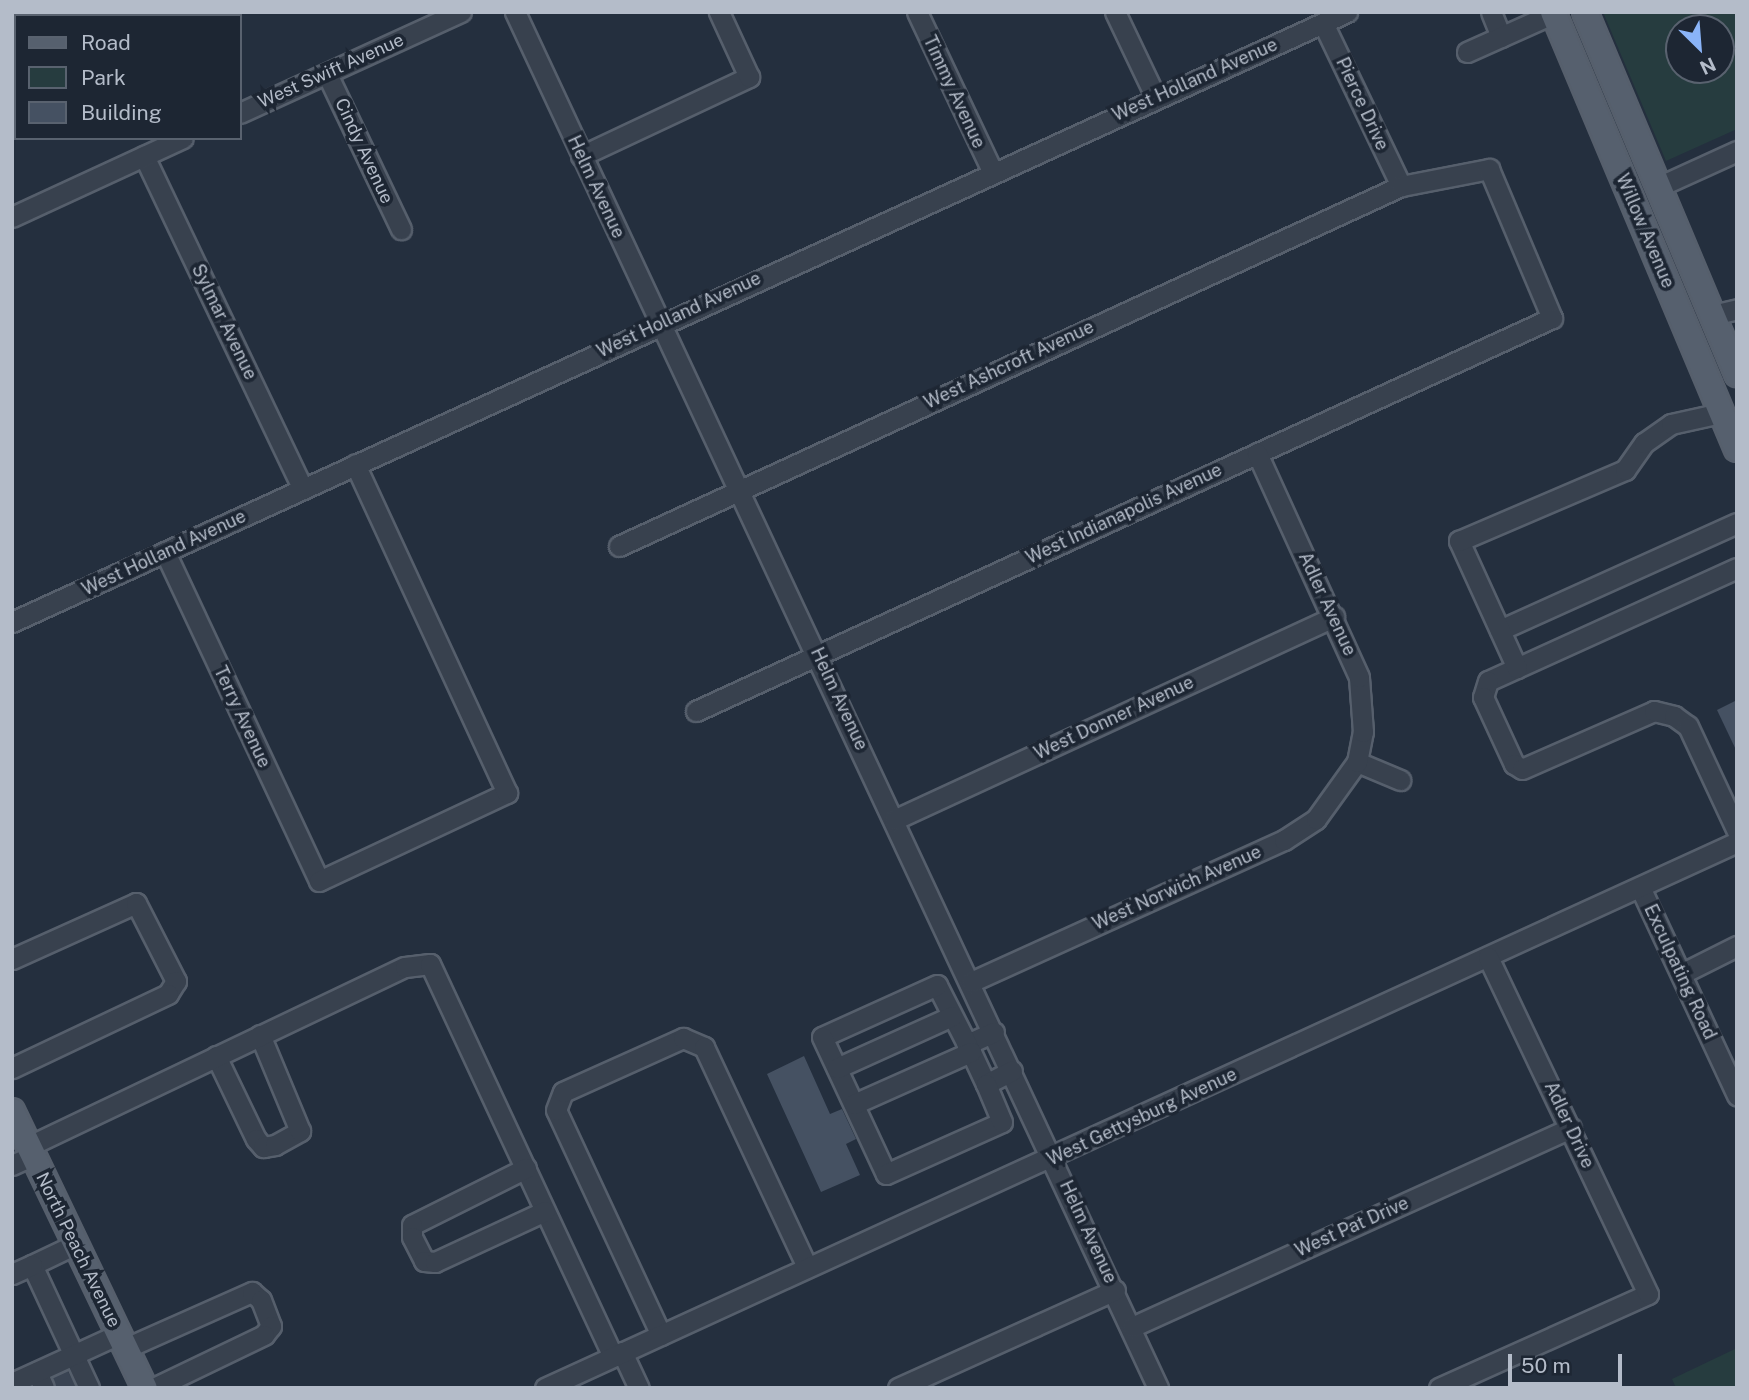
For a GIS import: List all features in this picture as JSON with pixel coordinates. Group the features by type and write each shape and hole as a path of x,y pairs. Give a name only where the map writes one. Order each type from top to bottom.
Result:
{"main road":[{"path":"1571,12 1611,77"},
{"name":"Willow Avenue","path":"1585,12 1737,374"},
{"name":"Willow Avenue","path":"1542,15 1633,201 1694,348 1732,417 1737,449"},
{"path":"1633,201 1656,222 1696,310 1712,315"},
{"name":"North Peach Avenue","path":"12,1111 25,1155 76,1244 145,1388"}],"street":[{"name":"West Swift Avenue","path":"242,112 461,12"},
{"name":"Helm Avenue","path":"515,12 1115,1290 1154,1387"},
{"path":"581,156 749,77 719,12"},
{"name":"Timmy Avenue","path":"917,12 992,171"},
{"path":"1115,12 1156,98"},
{"name":"West Holland Avenue","path":"12,622 992,171 1347,12"},
{"path":"1490,12 1501,37"},
{"path":"1467,52 1542,15"},
{"name":"Pierce Drive","path":"1323,23 1401,186"},
{"name":"Cindy Avenue","path":"327,74 401,229"},
{"path":"12,217 179,140"},
{"path":"1658,187 1737,151"},
{"name":"Sylmar Avenue","path":"144,156 303,489"},
{"name":"West Ashcroft Avenue","path":"619,546 1401,186 1489,169 1552,318"},
{"path":"1712,315 1737,309"},
{"name":"West Indianapolis Avenue","path":"696,711 1552,318"},
{"path":"1517,668 1459,541 1625,470 1644,443 1671,424 1732,417"},
{"name":"Adler Avenue","path":"1257,453 1334,617 1361,687 1357,762"},
{"name":"Terry Avenue","path":"165,552 318,881 507,793 355,464"},
{"path":"1500,630 1737,523"},
{"path":"1737,568 1489,681 1483,697 1514,764 1522,769 1654,711 1674,716 1688,726 1737,831"},
{"name":"West Donner Avenue","path":"894,820 1334,617"},
{"path":"1357,762 1400,780"},
{"name":"West Norwich Avenue","path":"971,982 1283,840 1316,819 1357,762"},
{"name":"West Gettysburg Avenue","path":"545,1388 1737,842"},
{"name":"Exculpating Road","path":"1640,887 1737,1095"},
{"path":"12,958 136,903 176,981 168,994 12,1068"},
{"path":"1681,974 1737,946"},
{"name":"Adler Drive","path":"1438,1388 1648,1294 1488,957"},
{"path":"25,1155 260,1035 405,967 430,964 545,1210 618,1354 639,1388"},
{"path":"937,985 969,1048 1002,1122 886,1174 822,1037 937,985"},
{"path":"837,1068 952,1016"},
{"path":"854,1104 969,1048 994,1032"},
{"path":"216,1056 256,1139 263,1147 275,1145 300,1131 260,1035"},
{"path":"661,1335 556,1110 563,1092 683,1038 694,1040 704,1047 807,1267"},
{"path":"985,1084 1012,1070"},
{"name":"West Pat Drive","path":"1132,1327 1571,1128"},
{"path":"526,1168 412,1225 412,1237 425,1261 435,1262 545,1210"},
{"path":"12,1274 76,1244"},
{"path":"32,1265 74,1354 67,1383"},
{"path":"898,1388 1115,1290"},
{"path":"74,1354 122,1341 252,1292 261,1300 271,1326 264,1335 154,1388"},
{"path":"67,1383 74,1354"},
{"path":"12,1383 67,1383"}],"green space":[{"path":"1603,12 1737,12 1737,129 1666,161"},
{"path":"1737,1348 1737,1388 1676,1388 1672,1379"}],"building":[{"path":"1737,700 1737,752 1717,710"},
{"path":"804,1056 830,1114 842,1109 856,1139 846,1144 860,1175 821,1192 767,1074"}],"tunnel":[{"path":"55,1387 72,1378"}]}
